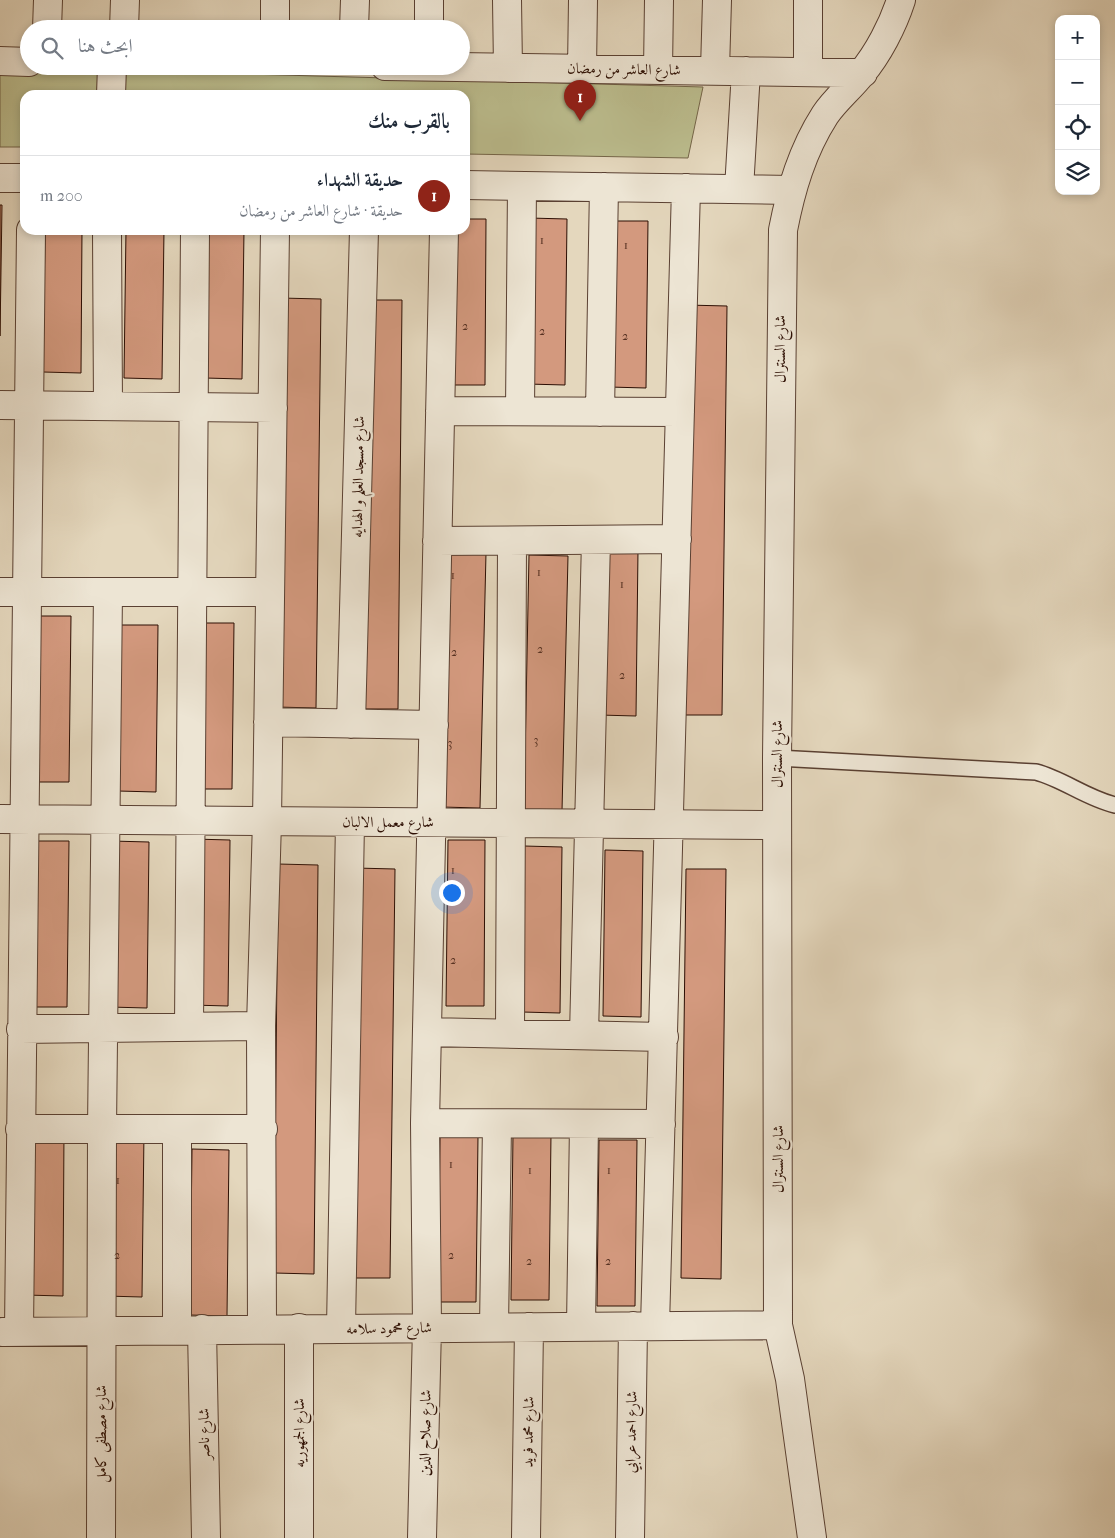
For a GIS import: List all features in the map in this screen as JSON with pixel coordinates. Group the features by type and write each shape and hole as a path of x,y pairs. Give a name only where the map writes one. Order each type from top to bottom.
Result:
{"street":[{"path":"47,20 48,0"},
{"path":"124,20 125,0"},
{"path":"275,0 275,20"},
{"path":"354,20 355,0"},
{"path":"429,0 429,20"},
{"path":"507,0 508,68"},
{"path":"582,0 582,69"},
{"path":"658,70 659,0"},
{"path":"715,70 716,0"},
{"path":"808,0 808,72"},
{"name":"شارع السنترال","path":"812,1538 790,1379 778,1325 777,758 781,271 783,230 791,190 805,150 826,114 862,73 883,40 901,0"},
{"path":"0,61 20,62"},
{"name":"شارع العاشر من رمضان","path":"470,67 862,73"},
{"path":"738,189 746,71"},
{"path":"111,90 112,75"},
{"path":"0,178 20,178"},
{"path":"470,185 791,190"},
{"path":"520,411 522,186"},
{"path":"600,412 604,187"},
{"name":"شارع احمد عرابي","path":"630,1538 644,1326 661,1124 686,188"},
{"path":"9,1332 20,1129 21,1029 12,820 13,591 29,405 31,235"},
{"path":"107,235 108,406"},
{"path":"189,1027 195,235"},
{"path":"262,1329 262,1026 267,821 275,235"},
{"name":"شارع مسجد العلم و الهدايه","path":"352,724 364,235"},
{"name":"شارع صلاح الدين","path":"422,1538 427,1327 425,1124 444,235"},
{"path":"0,406 273,408"},
{"path":"440,411 680,412"},
{"path":"438,541 677,539"},
{"path":"584,1035 596,540"},
{"path":"510,1034 512,541"},
{"path":"13,591 270,592"},
{"name":"شارع مصطفى كامل","path":"101,1538 102,1129 108,592"},
{"path":"268,722 434,725"},
{"name":"شارع معمل الالبان","path":"12,820 777,825"},
{"path":"341,1328 350,822"},
{"path":"21,1029 262,1026"},
{"path":"427,1032 664,1036"},
{"path":"425,1124 661,1124"},
{"path":"494,1327 496,1124"},
{"path":"581,1326 584,1124"},
{"path":"20,1129 263,1129"},
{"name":"شارع ناصر","path":"177,1129 189,1330 206,1538"},
{"name":"شارع محمود سلامه","path":"9,1332 778,1325"},
{"name":"شارع محمد فريد","path":"526,1538 529,1327"},
{"name":"شارع الجمهوريه","path":"299,1328 299,1538"}],"lane":[{"path":"777,758 1036,772 1051,776 1090,798 1115,805"}],"green space":[{"path":"0,67 20,68 20,75 281,75 703,87 688,158 470,154 470,90 20,90 20,147 0,147"}],"building":[{"path":"0,205 2,205 0,336"},
{"path":"529,218 567,219 565,385 527,384"},
{"path":"470,219 486,219 485,385 447,385 449,235 470,235"},
{"path":"611,221 648,221 646,388 609,387"},
{"path":"45,235 82,235 81,373 43,372"},
{"path":"126,235 164,235 162,379 124,378"},
{"path":"206,235 244,235 242,379 205,378"},
{"path":"281,298 321,299 316,708 276,707"},
{"path":"362,300 402,300 398,709 357,709"},
{"path":"686,305 727,306 722,715 682,715"},
{"path":"601,549 638,550 636,716 599,715"},
{"path":"447,552 486,553 480,808 441,807"},
{"path":"529,555 568,556 562,811 524,810"},
{"path":"33,616 71,616 69,782 31,782"},
{"path":"196,623 234,623 232,789 194,789"},
{"path":"120,625 158,625 156,792 118,791"},
{"path":"193,839 230,840 228,1006 191,1005"},
{"path":"448,840 485,840 484,1006 446,1006"},
{"path":"32,841 69,841 67,1007 30,1007"},
{"path":"111,841 149,842 147,1008 109,1007"},
{"path":"524,846 562,847 560,1013 522,1012"},
{"path":"605,850 643,851 641,1017 603,1016"},
{"path":"278,864 318,865 314,1274 274,1273"},
{"path":"355,868 395,869 390,1278 350,1278"},
{"path":"686,869 726,869 721,1279 681,1278"},
{"path":"27,1129 64,1130 63,1296 25,1295"},
{"path":"107,1130 144,1131 142,1297 105,1296"},
{"path":"513,1134 551,1134 549,1300 511,1300"},
{"path":"440,1136 478,1136 476,1302 438,1302"},
{"path":"599,1140 637,1140 635,1306 597,1306"},
{"path":"192,1149 229,1150 227,1316 190,1315"}],"place":[{"name":"حديقة الشهداء","path":"580,121"}]}
